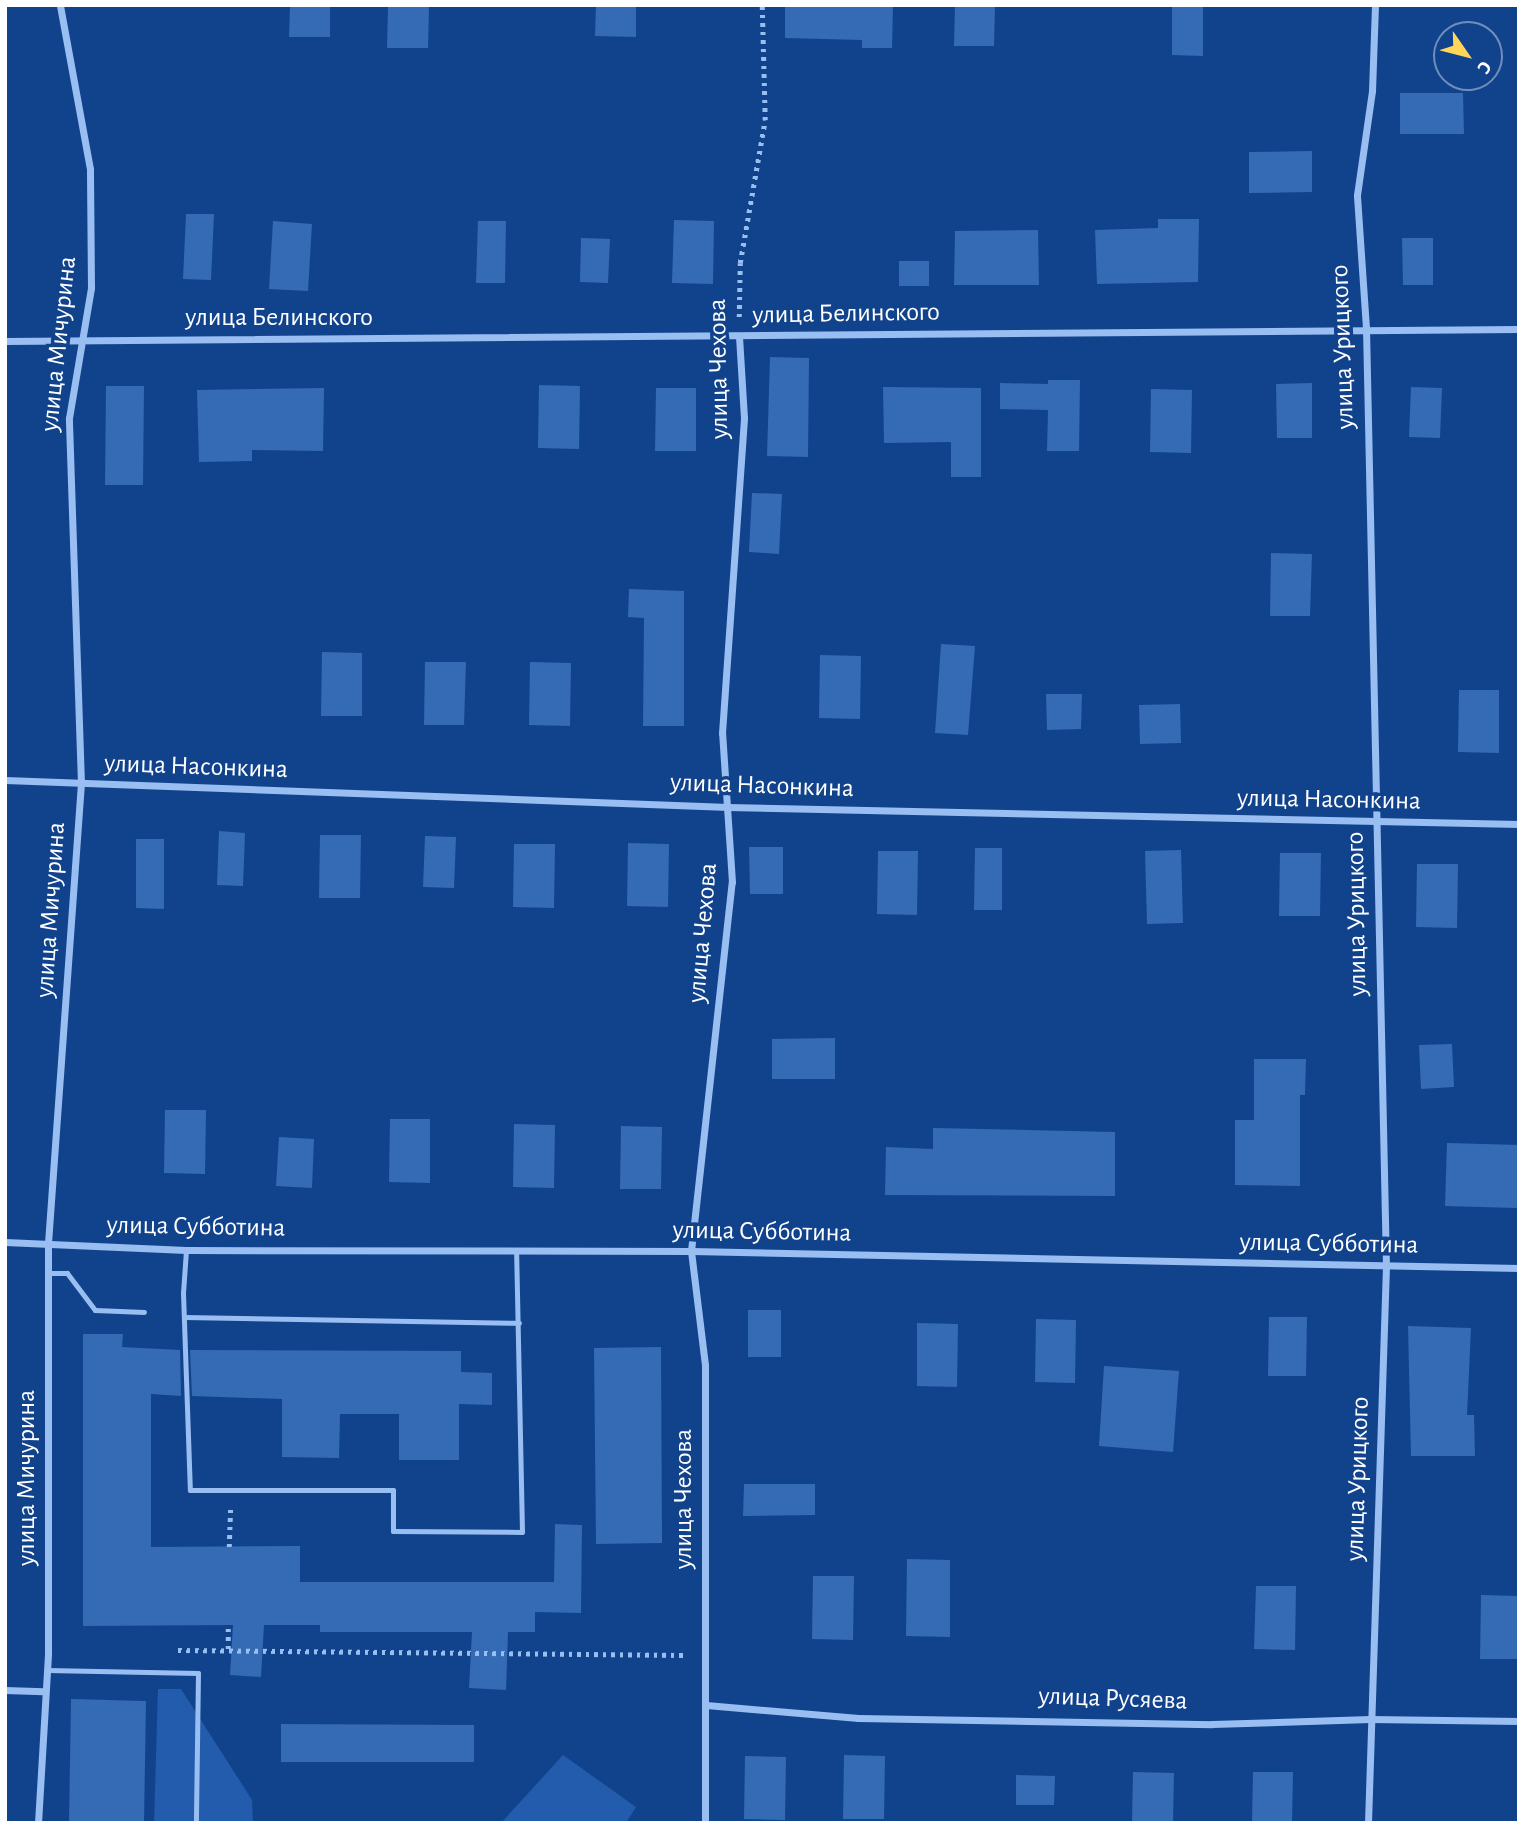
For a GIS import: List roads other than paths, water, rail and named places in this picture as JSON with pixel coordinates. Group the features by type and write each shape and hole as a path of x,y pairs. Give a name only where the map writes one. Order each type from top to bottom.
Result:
{"street":[{"name":"улица Мичурина","path":"38,1823 45,1670 48,1243 81,784 69,418 91,288 90,169 60,5"},
{"name":"улица Урицкого","path":"1368,1823 1386,1267 1366,328 1357,195 1372,91 1375,5"},
{"name":"улица Белинского","path":"5,341 739,337 1366,328 1519,329"},
{"name":"улица Чехова","path":"705,1823 705,1364 691,1251 732,882 722,733 744,418 739,337"},
{"name":"улица Насонкина","path":"5,780 727,807 1519,824"},
{"name":"улица Субботина","path":"5,1242 186,1250 691,1251 1519,1268"},
{"path":"5,1690 43,1691"},
{"name":"улица Русяева","path":"706,1705 858,1718 1212,1724 1370,1718 1519,1721"}],"lane":[{"path":"186,1250 184,1317 190,1490 393,1490 393,1531 522,1532 516,1252"},
{"path":"48,1273 67,1273 95,1310 144,1312"},
{"path":"184,1317 519,1323"},
{"path":"45,1670 198,1673 196,1823"}]}
